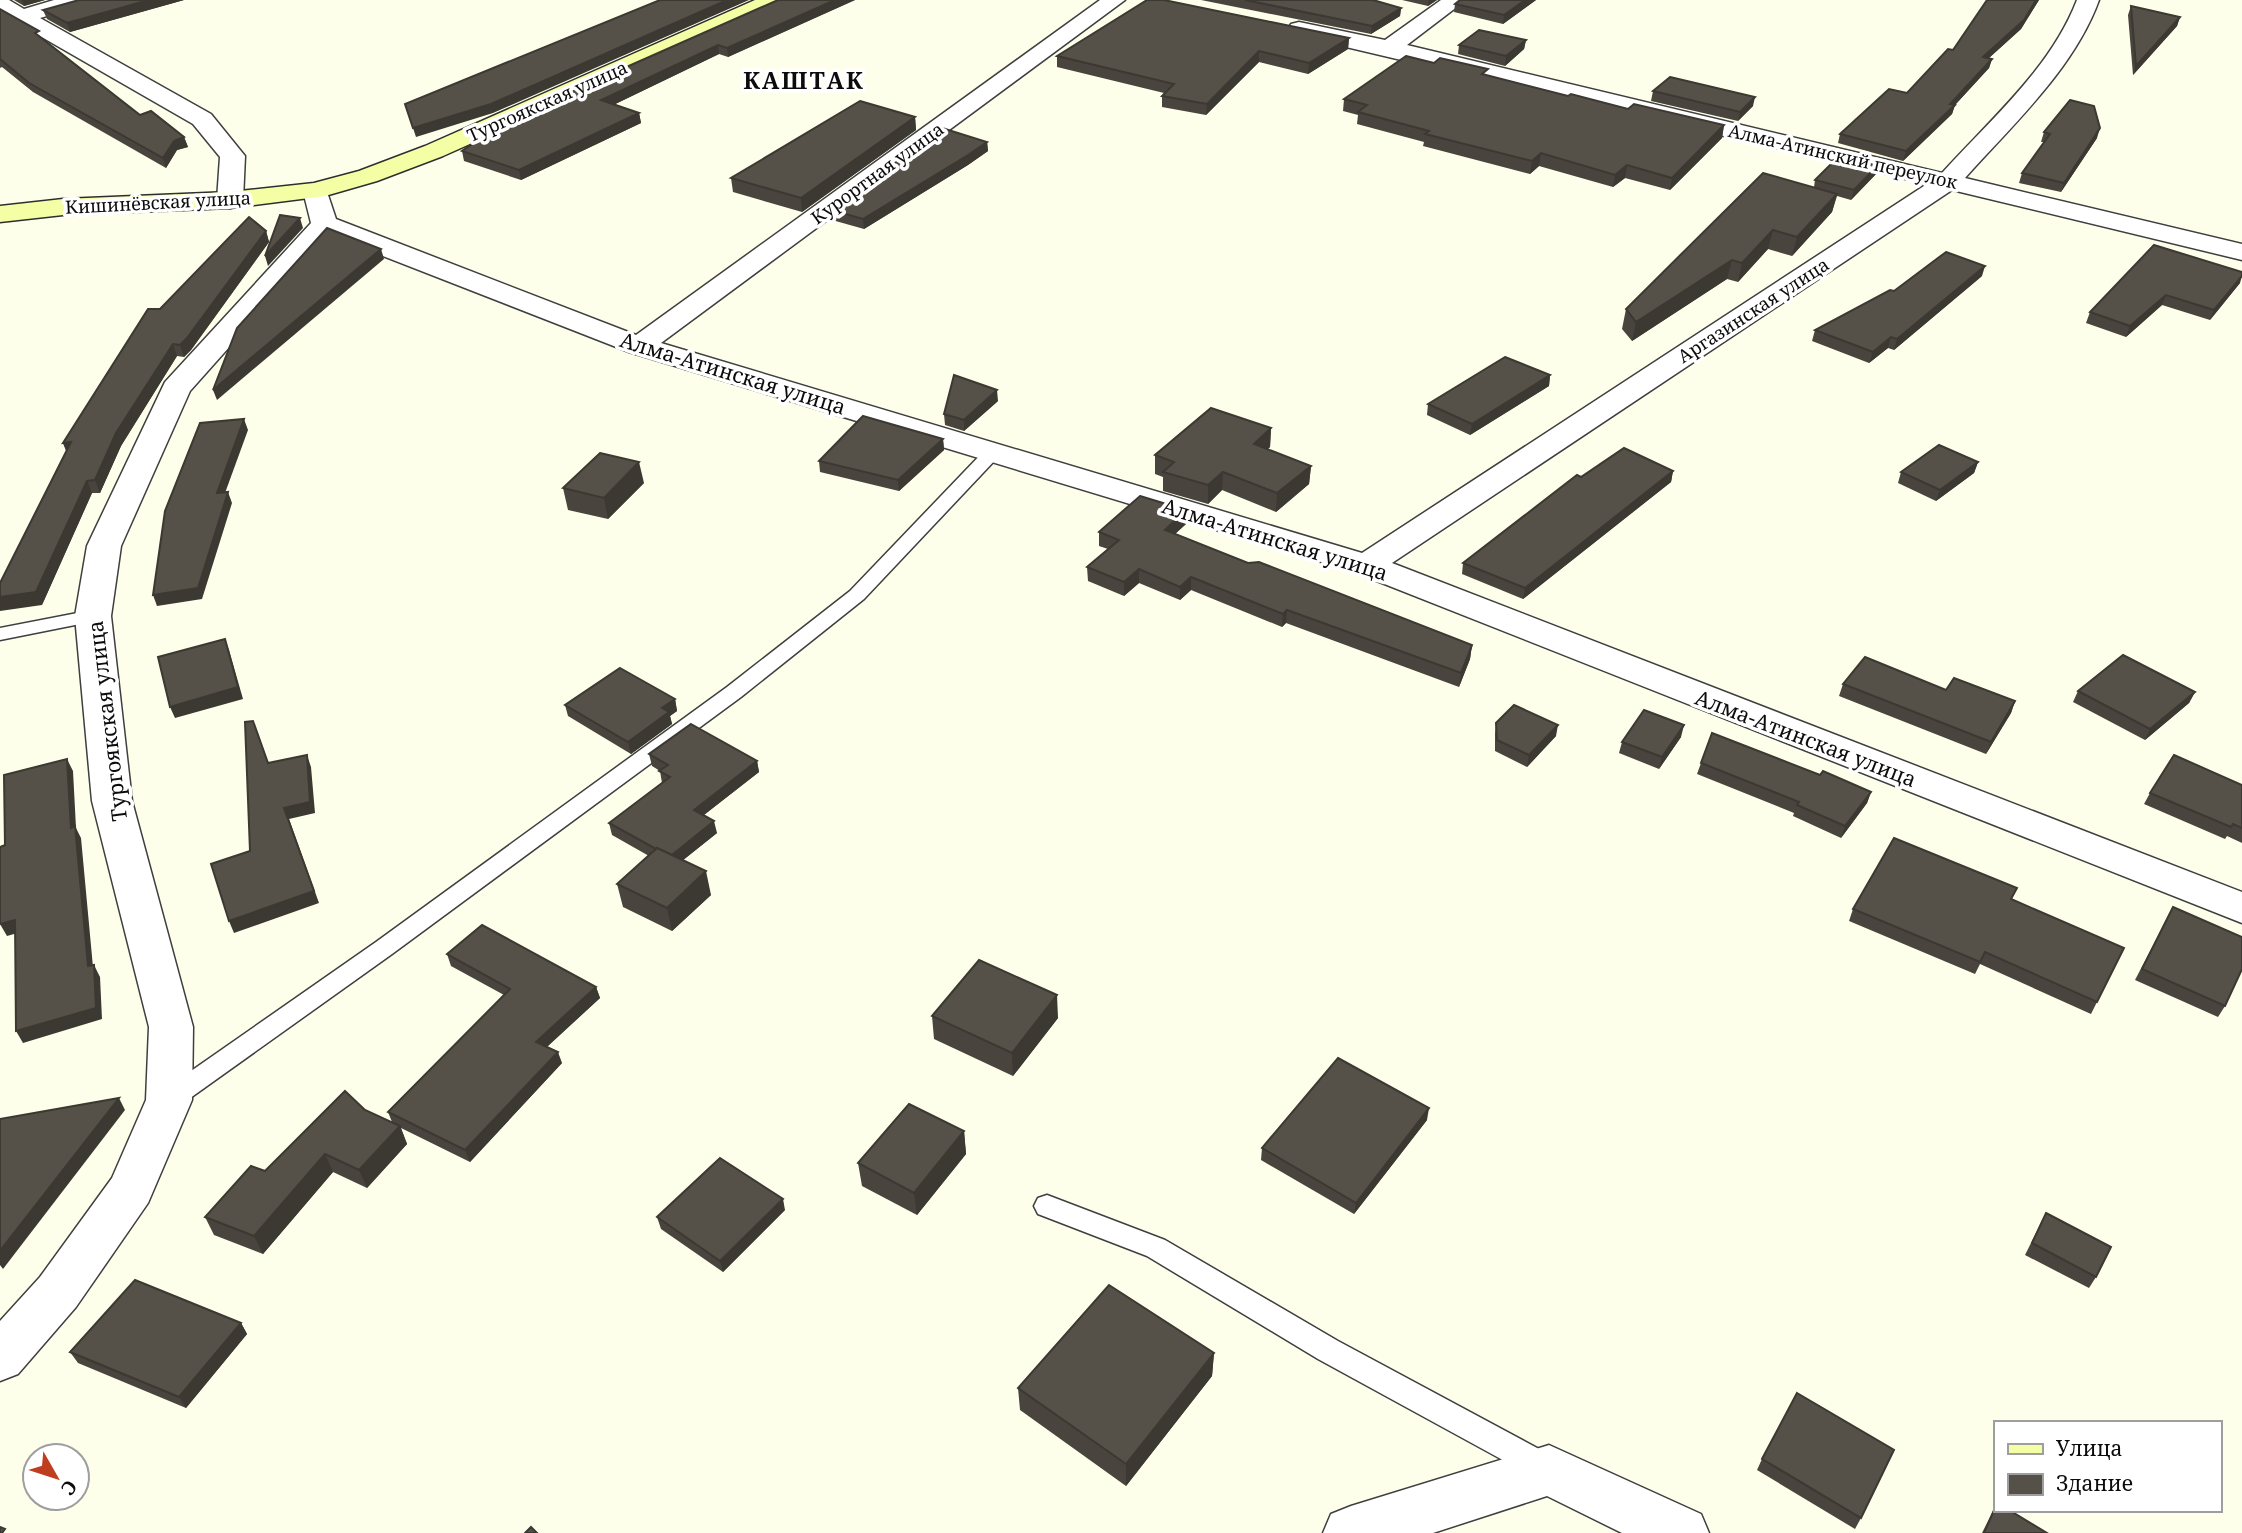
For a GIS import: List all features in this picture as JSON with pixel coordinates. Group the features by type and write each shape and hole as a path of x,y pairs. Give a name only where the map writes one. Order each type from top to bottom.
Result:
{"main road":[{"name":"Тургоякская улица","path":"320,207 368,176 434,151 773,0"},
{"name":"Кишинёвская улица","path":"0,215 76,206 230,200 320,207"}],"street":[{"path":"22,16 78,0"},
{"name":"Курортная улица","path":"639,346 1114,0"},
{"path":"1389,48 1455,0"},
{"name":"Аргазинская улица","path":"1366,565 1948,182 2044,75 2079,24 2088,0"},
{"path":"0,4 202,119 233,156 230,200"},
{"name":"Алма-Атинский переулок","path":"1280,25 1389,48 2242,252"},
{"name":"Алма-Атинская улица","path":"320,207 639,346 1366,565 2242,908"},
{"name":"Тургоякская улица","path":"0,1358 58,1292 131,1189 169,1100 171,1027 112,801 93,616 104,546 176,388 320,207"},
{"path":"1351,1533 1549,1470 1681,1533"}],"lane":[{"path":"169,1100 384,948 734,692 857,594 992,453"},
{"path":"0,634 93,616"},
{"path":"1046,1206 1156,1248 1328,1350 1549,1470"}],"building":[{"path":"79,0 149,0 67,23 43,10"},
{"path":"660,0 727,0 491,104 413,128 405,104"},
{"path":"778,0 835,0 727,48 718,45 601,100 639,113 519,170 462,151 509,119"},
{"path":"1147,0 1164,0 1349,38 1309,63 1259,51 1207,104 1162,96 1174,84 1057,56"},
{"path":"1245,0 1373,0 1401,8 1372,26"},
{"path":"1460,0 1525,0 1504,15 1455,4"},
{"path":"1987,0 2036,0 2024,20 1983,57 1992,59 1950,104 1955,105 1906,151 1840,134 1889,89 1907,93 1948,49 1953,50"},
{"path":"2131,6 2180,17 2136,66"},
{"path":"0,9 39,31 35,33 140,115 151,111 184,137 174,141 163,158 29,83 0,59"},
{"path":"1479,30 1526,40 1506,56 1459,45"},
{"path":"1406,56 1434,63 1440,58 1488,69 1482,74 1568,96 1571,94 1628,109 1634,104 1724,125 1672,178 1627,165 1615,175 1541,153 1532,161 1425,134 1429,131 1358,112 1367,105 1344,99"},
{"path":"1670,77 1755,97 1740,112 1653,91"},
{"path":"2070,100 2094,106 2100,128 2064,183 2022,173 2050,134 2044,132"},
{"path":"860,101 915,117 801,198 731,178"},
{"path":"942,128 987,142 863,219 831,210"},
{"path":"1840,155 1878,165 1854,190 1815,180"},
{"path":"1763,173 1837,194 1797,237 1773,230 1742,263 1732,260 1636,322 1626,309"},
{"path":"280,215 300,218 265,256"},
{"path":"249,217 266,231 187,338 180,345 173,344 116,433 95,480 87,481 36,592 0,597 0,583 71,442 63,443 148,309 160,309"},
{"path":"327,228 381,249 213,390 237,328"},
{"path":"2154,245 2242,272 2242,276 2214,310 2166,295 2130,326 2090,312"},
{"path":"1946,252 1985,266 1897,339 1891,337 1873,352 1815,330 1890,290 1894,291"},
{"path":"1505,357 1550,375 1472,424 1428,404"},
{"path":"954,375 997,390 964,420 944,414"},
{"path":"1211,408 1271,428 1254,444 1311,466 1277,493 1223,472 1208,485 1163,472 1174,462 1155,455"},
{"path":"863,416 943,439 898,480 819,461"},
{"path":"244,419 217,493 228,492 198,588 153,595 165,511 200,423"},
{"path":"1939,445 1978,462 1940,490 1901,472"},
{"path":"1624,448 1673,471 1525,588 1463,563 1577,475 1581,477"},
{"path":"600,453 639,462 604,498 563,488"},
{"path":"1140,496 1186,510 1165,530 1248,563 1259,562 1472,645 1461,673 1287,610 1283,614 1191,577 1180,587 1139,569 1124,582 1087,567 1119,540 1099,532"},
{"path":"225,639 238,687 170,707 158,657"},
{"path":"2123,655 2195,692 2150,729 2078,691"},
{"path":"1865,657 1946,690 1954,678 2015,701 1991,742 1843,684"},
{"path":"620,668 675,699 662,708 669,712 628,742 565,705"},
{"path":"1514,705 1558,725 1529,755 1497,740 1496,723"},
{"path":"1644,710 1684,725 1662,757 1622,742"},
{"path":"253,721 268,763 307,755 310,802 284,808 314,891 229,921 211,864 250,851 245,722"},
{"path":"691,724 757,761 694,810 714,821 672,855 609,823 670,777 659,771 668,765 649,754"},
{"path":"1712,733 1820,775 1823,771 1871,792 1845,826 1797,805 1799,802 1701,763"},
{"path":"2174,755 2242,785 2242,828 2233,824 2231,827 2150,793"},
{"path":"67,759 71,828 75,826 88,966 94,965 96,1008 16,1031 15,920 0,924 0,847 5,845 4,775"},
{"path":"1894,838 2017,888 2011,899 2124,948 2097,1002 1985,952 1980,962 1853,909"},
{"path":"657,848 706,871 667,908 617,884"},
{"path":"2173,907 2242,937 2242,969 2225,1006 2142,969"},
{"path":"482,925 596,987 536,1042 558,1052 465,1150 388,1112 510,989 447,954"},
{"path":"979,960 1057,995 1012,1053 932,1016"},
{"path":"1338,1058 1429,1108 1356,1203 1262,1148"},
{"path":"345,1091 365,1110 400,1126 359,1170 325,1154 254,1236 205,1217 251,1166 265,1171"},
{"path":"119,1098 0,1251 0,1119"},
{"path":"909,1104 964,1131 914,1193 858,1163"},
{"path":"720,1158 783,1199 720,1261 657,1217"},
{"path":"2046,1213 2111,1247 2096,1277 2032,1243"},
{"path":"135,1280 241,1323 179,1397 70,1352"},
{"path":"1109,1285 1214,1353 1126,1464 1018,1388"},
{"path":"1797,1393 1894,1450 1861,1518 1762,1459"},
{"path":"1994,1510 2012,1512 2047,1533 1984,1533"},
{"path":"531,1527 537,1533 525,1533"}],"district":[{"name":"КАШТАК","path":"804,80"}]}
